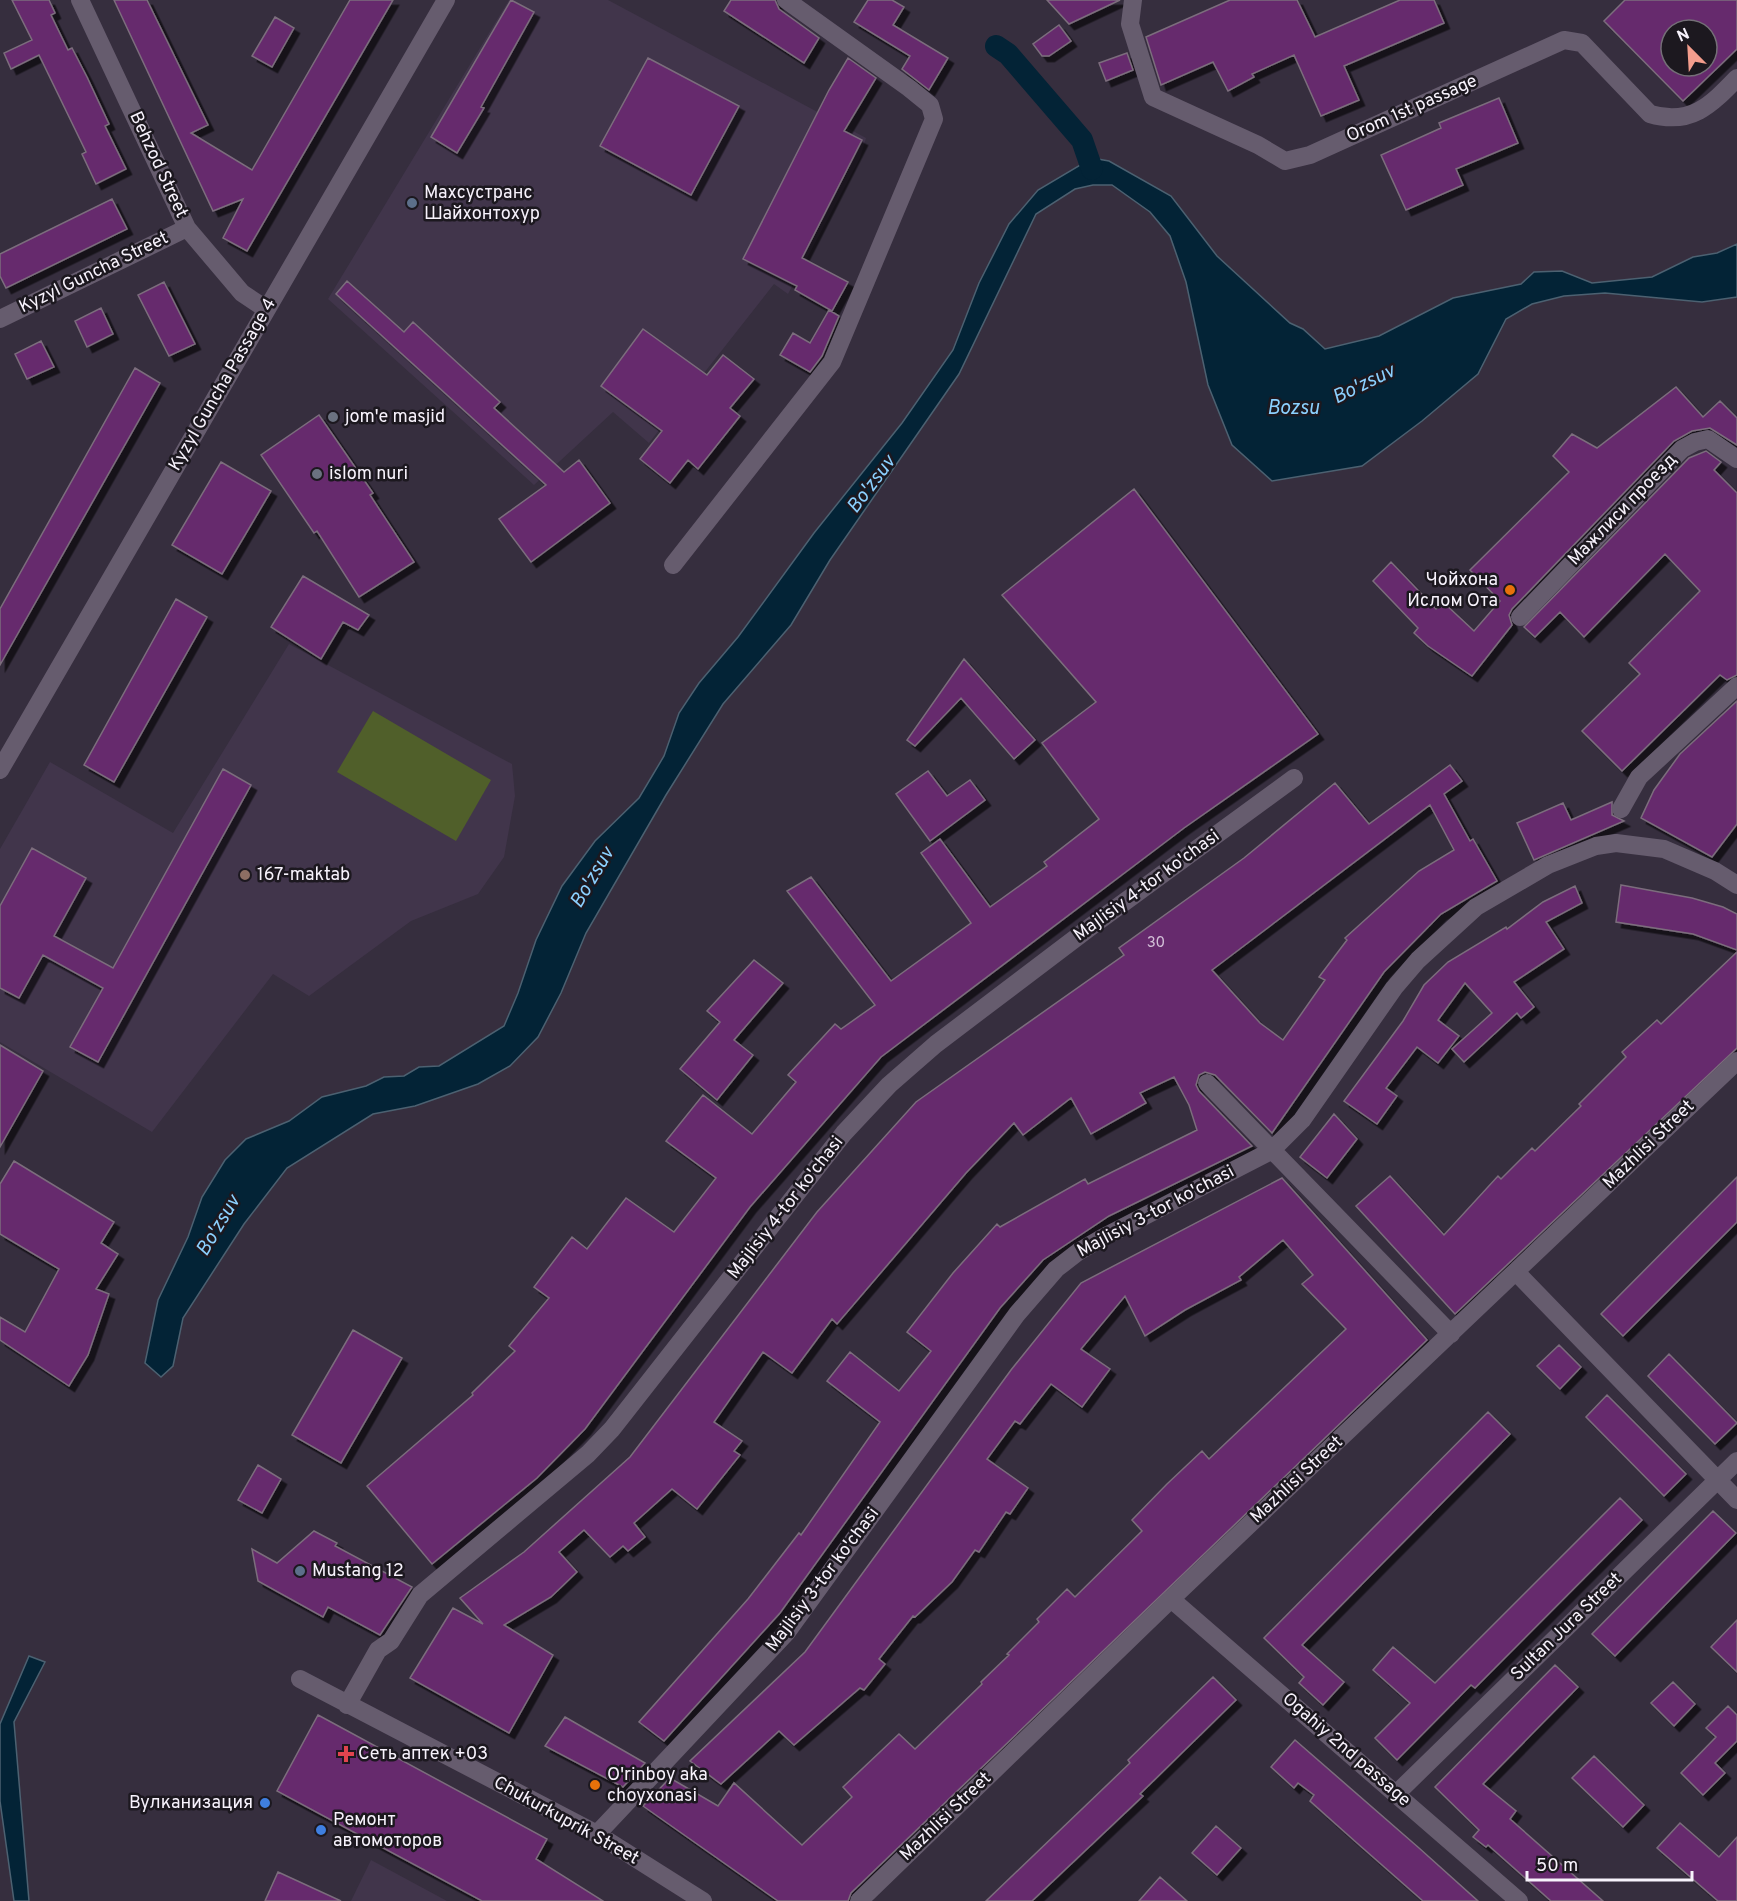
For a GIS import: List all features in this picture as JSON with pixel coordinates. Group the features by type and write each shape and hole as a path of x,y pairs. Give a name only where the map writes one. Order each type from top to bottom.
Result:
{"street":[{"name":"Behzod Street","path":"80,0 187,228 242,293 266,309"},
{"name":"Kyzyl Guncha Passage 4","path":"0,770 446,0"},
{"path":"673,565 832,362 934,119 930,105 909,88 786,0"},
{"name":"Orom 1st passage","path":"1133,0 1130,24 1153,97 1258,145 1284,161 1310,155 1564,40 1582,43 1650,114 1665,118 1678,118 1707,108 1737,78"},
{"name":"Kyzyl Guncha Street","path":"0,319 187,228"},
{"name":"Мажлиси проезд","path":"1520,617 1682,449 1695,442 1708,439 1737,459"},
{"path":"1621,809 1639,777 1737,686"},
{"name":"Majlisiy 4-tor ko'chasi","path":"347,1705 378,1650 391,1641 420,1595 588,1454 612,1430 844,1133 890,1085 936,1044 1083,932 1294,778"},
{"name":"Majlisiy 3-tor ko'chasi","path":"597,1834 787,1632 1017,1314 1056,1269 1102,1238 1271,1151 1302,1120 1394,988 1418,960 1476,907 1548,865 1596,846 1616,843 1639,844 1664,849 1690,859 1737,885"},
{"name":"Mazhlisi Street","path":"859,1901 1171,1599 1737,1061"},
{"path":"1207,1083 1451,1334"},
{"path":"1516,1272 1737,1500"},
{"name":"Sultan Jura Street","path":"1397,1793 1737,1461"},
{"name":"Ogahiy 2nd passage","path":"1171,1599 1519,1901"},
{"name":"Chukurkuprik Street","path":"300,1679 597,1834 703,1901"}],"shaded area":[{"path":"509,0 608,0 866,138 860,158 788,294 774,284 649,443 613,412 534,485 328,299"},
{"name":"167-maktab","path":"289,644 512,764 515,796 504,857 478,894 411,921 309,996 273,974 152,1132 0,1042 0,849 50,762 173,833"},
{"path":"371,1860 447,1901 351,1901"}],"green space":[{"path":"373,711 491,780 456,841 337,772"}],"water":[{"name":"Bozsu","path":"1092,158 1109,161 1171,196 1217,256 1290,323 1303,329 1325,349 1379,336 1453,298 1521,284 1534,272 1562,271 1592,283 1652,277 1693,257 1717,253 1737,244 1737,297 1702,302 1605,293 1564,296 1532,304 1506,319 1478,374 1422,421 1362,466 1272,481 1232,445 1208,385 1186,282 1170,236 1150,212 1112,185 1093,185 1075,189 1036,214 959,374 830,560 791,625 723,704 666,795 586,933 561,993 538,1037 510,1066 478,1084 415,1106 373,1114 287,1168 244,1224 183,1318 173,1366 161,1377 145,1363 158,1300 188,1237 202,1197 225,1160 246,1139 289,1121 322,1097 366,1086 384,1077 404,1076 419,1067 439,1066 504,1026 536,940 562,886 595,841 639,798 664,756 679,713 699,683 738,637 814,533 902,423 953,350 979,283 1009,224 1038,190"},
{"path":"29,1656 45,1662 14,1722 29,1901 14,1901 0,1801 0,1724"}],"building":[{"path":"12,0 49,0 55,13 51,15 68,50 72,48 87,77 109,124 105,126 126,169 96,184 82,154 86,152 39,55 11,69 4,53 32,40"},
{"path":"114,0 147,0 208,125 191,133 252,170 350,0 393,0 247,251 223,238 243,199 213,211"},
{"path":"511,0 534,12 481,107 484,108 457,153 431,137"},
{"path":"731,0 775,0 779,9 819,38 804,63 724,11"},
{"path":"868,0 892,0 904,7 893,25 948,58 929,90 902,69 910,56 854,22"},
{"path":"1047,0 1120,0 1069,24"},
{"path":"1230,0 1297,0 1315,37 1400,0 1434,0 1444,23 1344,66 1359,100 1321,116 1294,55 1252,74 1254,77 1228,91 1213,62 1161,85 1146,37"},
{"path":"1625,0 1737,0 1737,49 1719,66 1719,18 1659,18 1659,77 1604,21"},
{"path":"275,17 294,28 272,67 252,56"},
{"path":"1059,25 1071,41 1049,56 1042,56 1033,44"},
{"path":"1127,53 1133,70 1106,81 1099,63"},
{"path":"648,58 739,106 691,195 600,146"},
{"path":"848,58 876,78 844,131 862,140 802,258 848,282 832,311 795,290 797,286 743,259 829,90"},
{"path":"1660,78 1707,78 1683,101"},
{"path":"1499,98 1518,143 1456,169 1463,185 1406,210 1381,155 1441,128 1439,123"},
{"path":"112,199 127,229 6,288 0,276 0,254"},
{"path":"347,281 404,332 413,322 500,402 494,408 564,472 579,460 610,503 531,562 499,519 546,485 336,294"},
{"path":"164,282 195,344 169,356 138,295"},
{"path":"101,308 113,334 87,347 75,321"},
{"path":"829,310 839,316 822,356 810,372 780,355 793,333 810,343"},
{"path":"643,329 707,375 723,355 754,379 730,408 740,416 698,469 688,460 670,483 640,459 662,431 601,386"},
{"path":"41,341 54,367 27,379 15,354"},
{"path":"135,368 160,383 0,665 0,609"},
{"path":"1676,387 1703,417 1720,401 1737,418 1737,445 1710,428 1692,431 1674,441 1512,609 1509,615 1512,625 1472,676 1428,646 1414,633 1418,628 1373,581 1391,562 1436,609 1443,602 1474,631 1500,601 1470,570 1569,472 1553,456 1572,434 1597,448"},
{"path":"319,415 373,493 370,495 414,562 359,597 317,531 314,533 261,455"},
{"path":"1706,451 1721,462 1714,470 1737,493 1737,675 1727,680 1720,675 1622,771 1582,731 1640,674 1629,663 1700,591 1665,554 1584,637 1560,612 1535,637 1524,627 1689,458"},
{"path":"221,462 271,491 222,574 172,545"},
{"path":"1134,489 1318,734 1184,828 881,1057 750,1207 585,1429 537,1478 432,1564 367,1486 473,1395 472,1393 515,1351 509,1346 549,1298 534,1287 572,1237 587,1249 626,1198 674,1232 716,1178 666,1141 703,1095 752,1134 796,1082 788,1075 835,1024 841,1029 875,1005 787,891 811,877 891,981 971,923 921,853 940,839 990,907 1047,866 1044,862 1099,819 1042,743 1096,702 1002,595"},
{"path":"303,576 369,615 358,630 343,622 321,659 271,627"},
{"path":"176,599 207,617 114,782 84,765"},
{"path":"964,659 1035,740 1014,759 961,698 915,746 907,740"},
{"path":"1737,701 1737,824 1712,857 1641,818 1654,790 1680,754"},
{"path":"1450,765 1462,781 1444,794 1470,841 1473,839 1497,881 1441,914 1384,972 1272,1133 1215,1075 1205,1072 1199,1075 1196,1085 1199,1091 1252,1146 1109,1216 1043,1260 1000,1308 780,1613 664,1741 639,1722 748,1599 799,1533 801,1535 880,1422 827,1381 850,1352 899,1391 931,1351 907,1332 953,1273 997,1224 1000,1227 1085,1179 1088,1184 1197,1130 1189,1105 1174,1077 1140,1093 1146,1103 1091,1134 1071,1098 1023,1135 1014,1123 966,1173 837,1324 832,1319 792,1373 763,1352 714,1422 742,1441 734,1451 740,1455 697,1509 672,1489 634,1523 645,1537 628,1551 623,1546 610,1557 584,1530 559,1552 577,1572 551,1597 504,1625 553,1655 509,1733 410,1678 453,1608 483,1624 460,1598 524,1552 630,1457 817,1212 916,1102 1124,955 1119,948 1244,858 1335,783 1369,824","holes":["1430,805 1454,850 1419,871 1345,938 1347,940 1319,977 1325,980 1283,1040 1260,1023 1212,970"]},
{"path":"223,769 251,785 98,1062 70,1047 103,988 43,955 19,998 0,988 0,906 32,848 86,878 54,936 113,968"},
{"path":"928,771 947,796 970,780 985,800 930,841 896,794"},
{"path":"1612,802 1612,815 1624,821 1534,860 1517,823 1563,803 1571,820"},
{"path":"1621,885 1692,898 1723,907 1737,914 1737,950 1693,934 1616,922"},
{"path":"1575,886 1582,903 1546,922 1564,949 1514,982 1534,1007 1521,1018 1517,1013 1464,1062 1452,1049 1492,1013 1465,983 1438,1020 1459,1036 1438,1063 1417,1047 1386,1088 1397,1096 1377,1124 1344,1101 1403,1021 1424,985 1448,962 1506,927 1507,929 1543,902"},
{"path":"1737,952 1737,1048 1455,1314 1356,1206 1390,1176 1444,1235 1498,1176 1501,1179 1532,1148 1535,1151 1581,1106 1579,1104 1626,1057 1622,1052 1657,1020 1661,1024"},
{"path":"754,960 783,983 734,1040 753,1055 717,1100 680,1069 720,1022 707,1011"},
{"path":"0,1045 43,1071 0,1147"},
{"path":"1334,1114 1357,1139 1327,1178 1300,1157"},
{"path":"14,1161 114,1222 101,1243 118,1254 96,1289 109,1294 88,1355 69,1386 0,1340 0,1317 25,1332 59,1269 0,1234 0,1184"},
{"path":"1737,1177 1737,1222 1623,1336 1601,1314"},
{"path":"1282,1178 1427,1340 851,1893 848,1901 778,1901 643,1806 670,1778 718,1806 734,1783 802,1845 852,1797 843,1787 899,1734 915,1749 982,1684 981,1682 1039,1622 1037,1619 1067,1589 1075,1597 1142,1531 1132,1520 1167,1484 1202,1451 1209,1459 1346,1329 1302,1284 1313,1275 1283,1240 1239,1277 1241,1280 1185,1310 1145,1336 1125,1296 1081,1349 1110,1369 1082,1407 1051,1384 1020,1424 1015,1421 987,1459 1028,1488 1010,1514 1006,1512 979,1552 975,1550 952,1582 915,1617 913,1616 879,1659 885,1664 864,1690 860,1688 794,1745 779,1731 721,1784 690,1761 805,1652 1011,1370 1081,1283"},
{"path":"353,1330 402,1358 341,1463 292,1435"},
{"path":"1559,1345 1581,1367 1560,1389 1537,1366"},
{"path":"1669,1354 1737,1423 1715,1444 1648,1376"},
{"path":"1607,1395 1686,1474 1664,1496 1586,1417"},
{"path":"1488,1412 1510,1434 1302,1645 1344,1682 1323,1705 1299,1683 1304,1677 1264,1638"},
{"path":"258,1465 281,1479 262,1513 238,1500"},
{"path":"1620,1498 1642,1520 1475,1688 1471,1685 1397,1760 1375,1738 1410,1703 1373,1670 1393,1647 1435,1683"},
{"path":"1713,1511 1736,1533 1615,1656 1592,1634"},
{"path":"314,1531 337,1543 335,1546 412,1587 380,1635 328,1607 323,1617 258,1581 252,1549 277,1563"},
{"path":"1737,1620 1737,1672 1711,1647"},
{"path":"1555,1665 1578,1687 1483,1784 1516,1811 1510,1819 1603,1901 1551,1901 1488,1845 1486,1847 1473,1837 1479,1830 1435,1787"},
{"path":"1213,1677 1236,1700 1140,1794 1143,1796 1032,1901 986,1901 1130,1763 1128,1760"},
{"path":"1673,1682 1695,1704 1674,1726 1651,1703"},
{"path":"1728,1706 1737,1715 1737,1741 1715,1763 1725,1773 1703,1795 1681,1773 1716,1737 1706,1728"},
{"path":"318,1715 547,1839 536,1859 603,1901 482,1901 277,1791"},
{"path":"565,1717 645,1763 623,1787 545,1746"},
{"path":"1295,1740 1478,1901 1423,1901 1310,1801 1314,1795 1298,1783 1294,1788 1271,1767"},
{"path":"1594,1756 1644,1805 1623,1827 1572,1778"},
{"path":"1680,1823 1719,1857 1737,1837 1737,1901 1718,1901 1657,1848"},
{"path":"1216,1826 1241,1848 1217,1875 1192,1853"},
{"path":"278,1872 341,1901 265,1901"},
{"path":"1160,1877 1187,1901 1139,1901"}],"waterway":[{"path":"996,46 1008,54 1082,140 1092,169"}],"place":[{"name":"Махсустранс Шайхонтохур","path":"412,203"},
{"name":"jom'e masjid","path":"333,417"},
{"name":"islom nuri","path":"317,474"},
{"name":"Чойхона Ислом Ота","path":"1510,590"},
{"name":"167-maktab","path":"245,875"},
{"name":"Mustang 12","path":"300,1571"},
{"name":"Сеть аптек +03","path":"346,1754"},
{"name":"O'rinboy aka choyxonasi","path":"595,1785"},
{"name":"Вулканизация","path":"265,1803"},
{"name":"Ремонт автомоторов","path":"321,1830"}],"water label":[{"name":"Bo'zsuv","path":"1364,385"},
{"name":"Bo'zsuv","path":"872,485"},
{"name":"Bo'zsuv","path":"593,878"},
{"name":"Bo'zsuv","path":"219,1226"}]}
